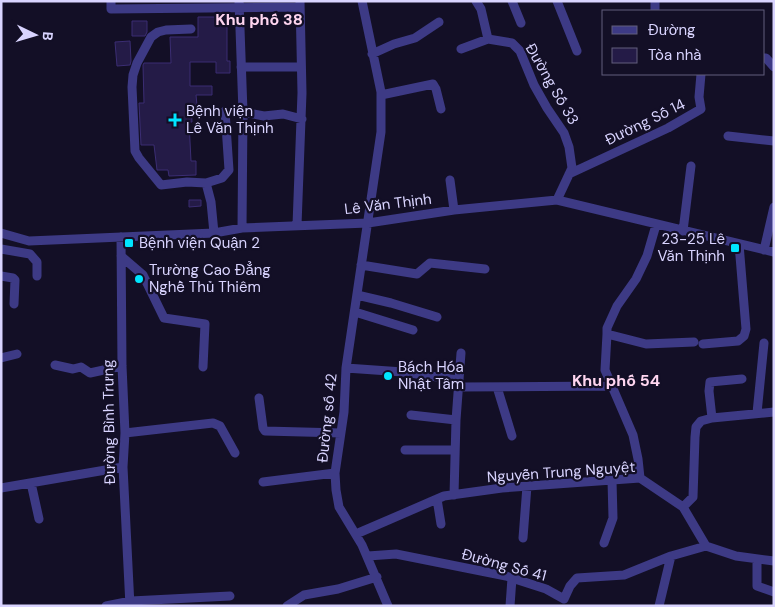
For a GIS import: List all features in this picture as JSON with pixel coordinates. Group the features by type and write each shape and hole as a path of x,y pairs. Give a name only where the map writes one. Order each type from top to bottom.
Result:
{"street":[{"path":"111,1 111,9 174,5 300,4 302,119 298,225"},
{"name":"Đường số 42","path":"362,1 381,95 381,132 346,368 341,433 335,473 339,507 368,556 388,606"},
{"path":"461,49 488,39 481,10 476,1"},
{"path":"512,1 521,23"},
{"path":"557,1 577,51"},
{"path":"238,5 243,112 242,228"},
{"path":"372,54 394,44 415,38 439,22"},
{"path":"191,29 158,32 151,37 137,63 132,87 135,151 161,184 206,183 222,178 229,170 225,111"},
{"name":"Đường Số 33","path":"488,39 512,43 520,51 534,85 564,133 569,147 572,168 557,200"},
{"path":"765,58 774,67"},
{"path":"242,67 301,67"},
{"name":"Đường Số 14","path":"570,174 668,128 701,109 699,97 701,75"},
{"path":"381,95 433,84 441,110"},
{"path":"243,112 264,116 283,114 302,119"},
{"path":"728,136 774,142"},
{"path":"683,231 691,166"},
{"path":"450,180 454,210"},
{"path":"206,183 211,202 214,233"},
{"name":"Lê Văn Thịnh","path":"1,233 29,241 148,237 214,233 242,228 368,223 454,210 557,200 769,251"},
{"path":"769,251 774,207"},
{"path":"640,478 633,436 605,370 607,328 617,306 636,279 647,256 656,225"},
{"name":"Đường Bình Trưng","path":"121,237 122,366 125,433 123,467 131,604"},
{"path":"607,334 646,344 738,341 744,336 746,329 739,244"},
{"path":"1,249 30,254 37,262 36,276"},
{"path":"121,256 143,275 164,318 205,324 203,367"},
{"path":"361,265 417,274 430,263 485,269"},
{"path":"1,276 15,280 14,304"},
{"path":"358,295 391,303 437,318"},
{"path":"355,312 413,330"},
{"path":"757,413 764,343"},
{"path":"454,495 456,420 461,353"},
{"path":"1,358 17,354"},
{"path":"55,364 72,369 81,367 90,373 122,366"},
{"path":"346,368 403,372 458,384 497,387 612,386"},
{"path":"712,418 710,382 742,379"},
{"path":"497,387 512,436"},
{"path":"260,398 263,428 265,431 341,433"},
{"path":"683,507 690,501 694,492 694,437 696,427 701,421 712,418 774,412"},
{"path":"411,415 456,420"},
{"path":"125,433 213,423 220,426 235,453"},
{"path":"405,450 455,450"},
{"path":"1,488 123,467"},
{"path":"263,482 335,473"},
{"name":"Nguyễn Trung Nguyệt","path":"356,534 438,499 454,495 527,486 640,478 683,507 706,546"},
{"path":"604,544 613,518 612,480"},
{"path":"32,483 39,519"},
{"path":"523,538 527,486"},
{"path":"438,499 441,524"},
{"path":"706,546 757,560 774,562"},
{"name":"Đường Số 41","path":"368,556 396,554 512,578 546,589 565,603 570,586 577,578 624,575 671,556 706,546"},
{"path":"659,606 671,556"},
{"path":"757,560 757,586 774,592"},
{"path":"287,606 304,595 338,589 377,577"},
{"path":"510,606 512,578"},
{"path":"106,606 230,596"}],"building":[{"path":"198,17 227,17 227,61 230,61 230,73 216,73 216,62 190,62 190,86 212,86 212,95 196,95 197,105 191,105 192,122 189,122 191,161 196,161 196,175 169,176 168,170 157,170 154,145 141,145 139,103 144,103 143,65 144,63 171,63 170,37 198,37"},
{"path":"132,21 147,21 145,36 132,36"},
{"path":"130,41 130,65 117,66 115,42"},
{"path":"189,200 201,200 201,206 189,207"}],"place":[{"name":"Bệnh viện Lê Văn Thịnh","path":"175,120"},
{"name":"Bệnh viện Quận 2","path":"129,243"},
{"name":"23-25 Lê Văn Thịnh","path":"735,248"},
{"name":"Trường Cao Đẳng Nghề Thủ Thiêm","path":"139,279"},
{"name":"Bách Hóa Nhật Tâm","path":"388,376"}],"district":[{"name":"Khu phố 38","path":"259,19"},
{"name":"Khu phố 54","path":"616,380"}]}
